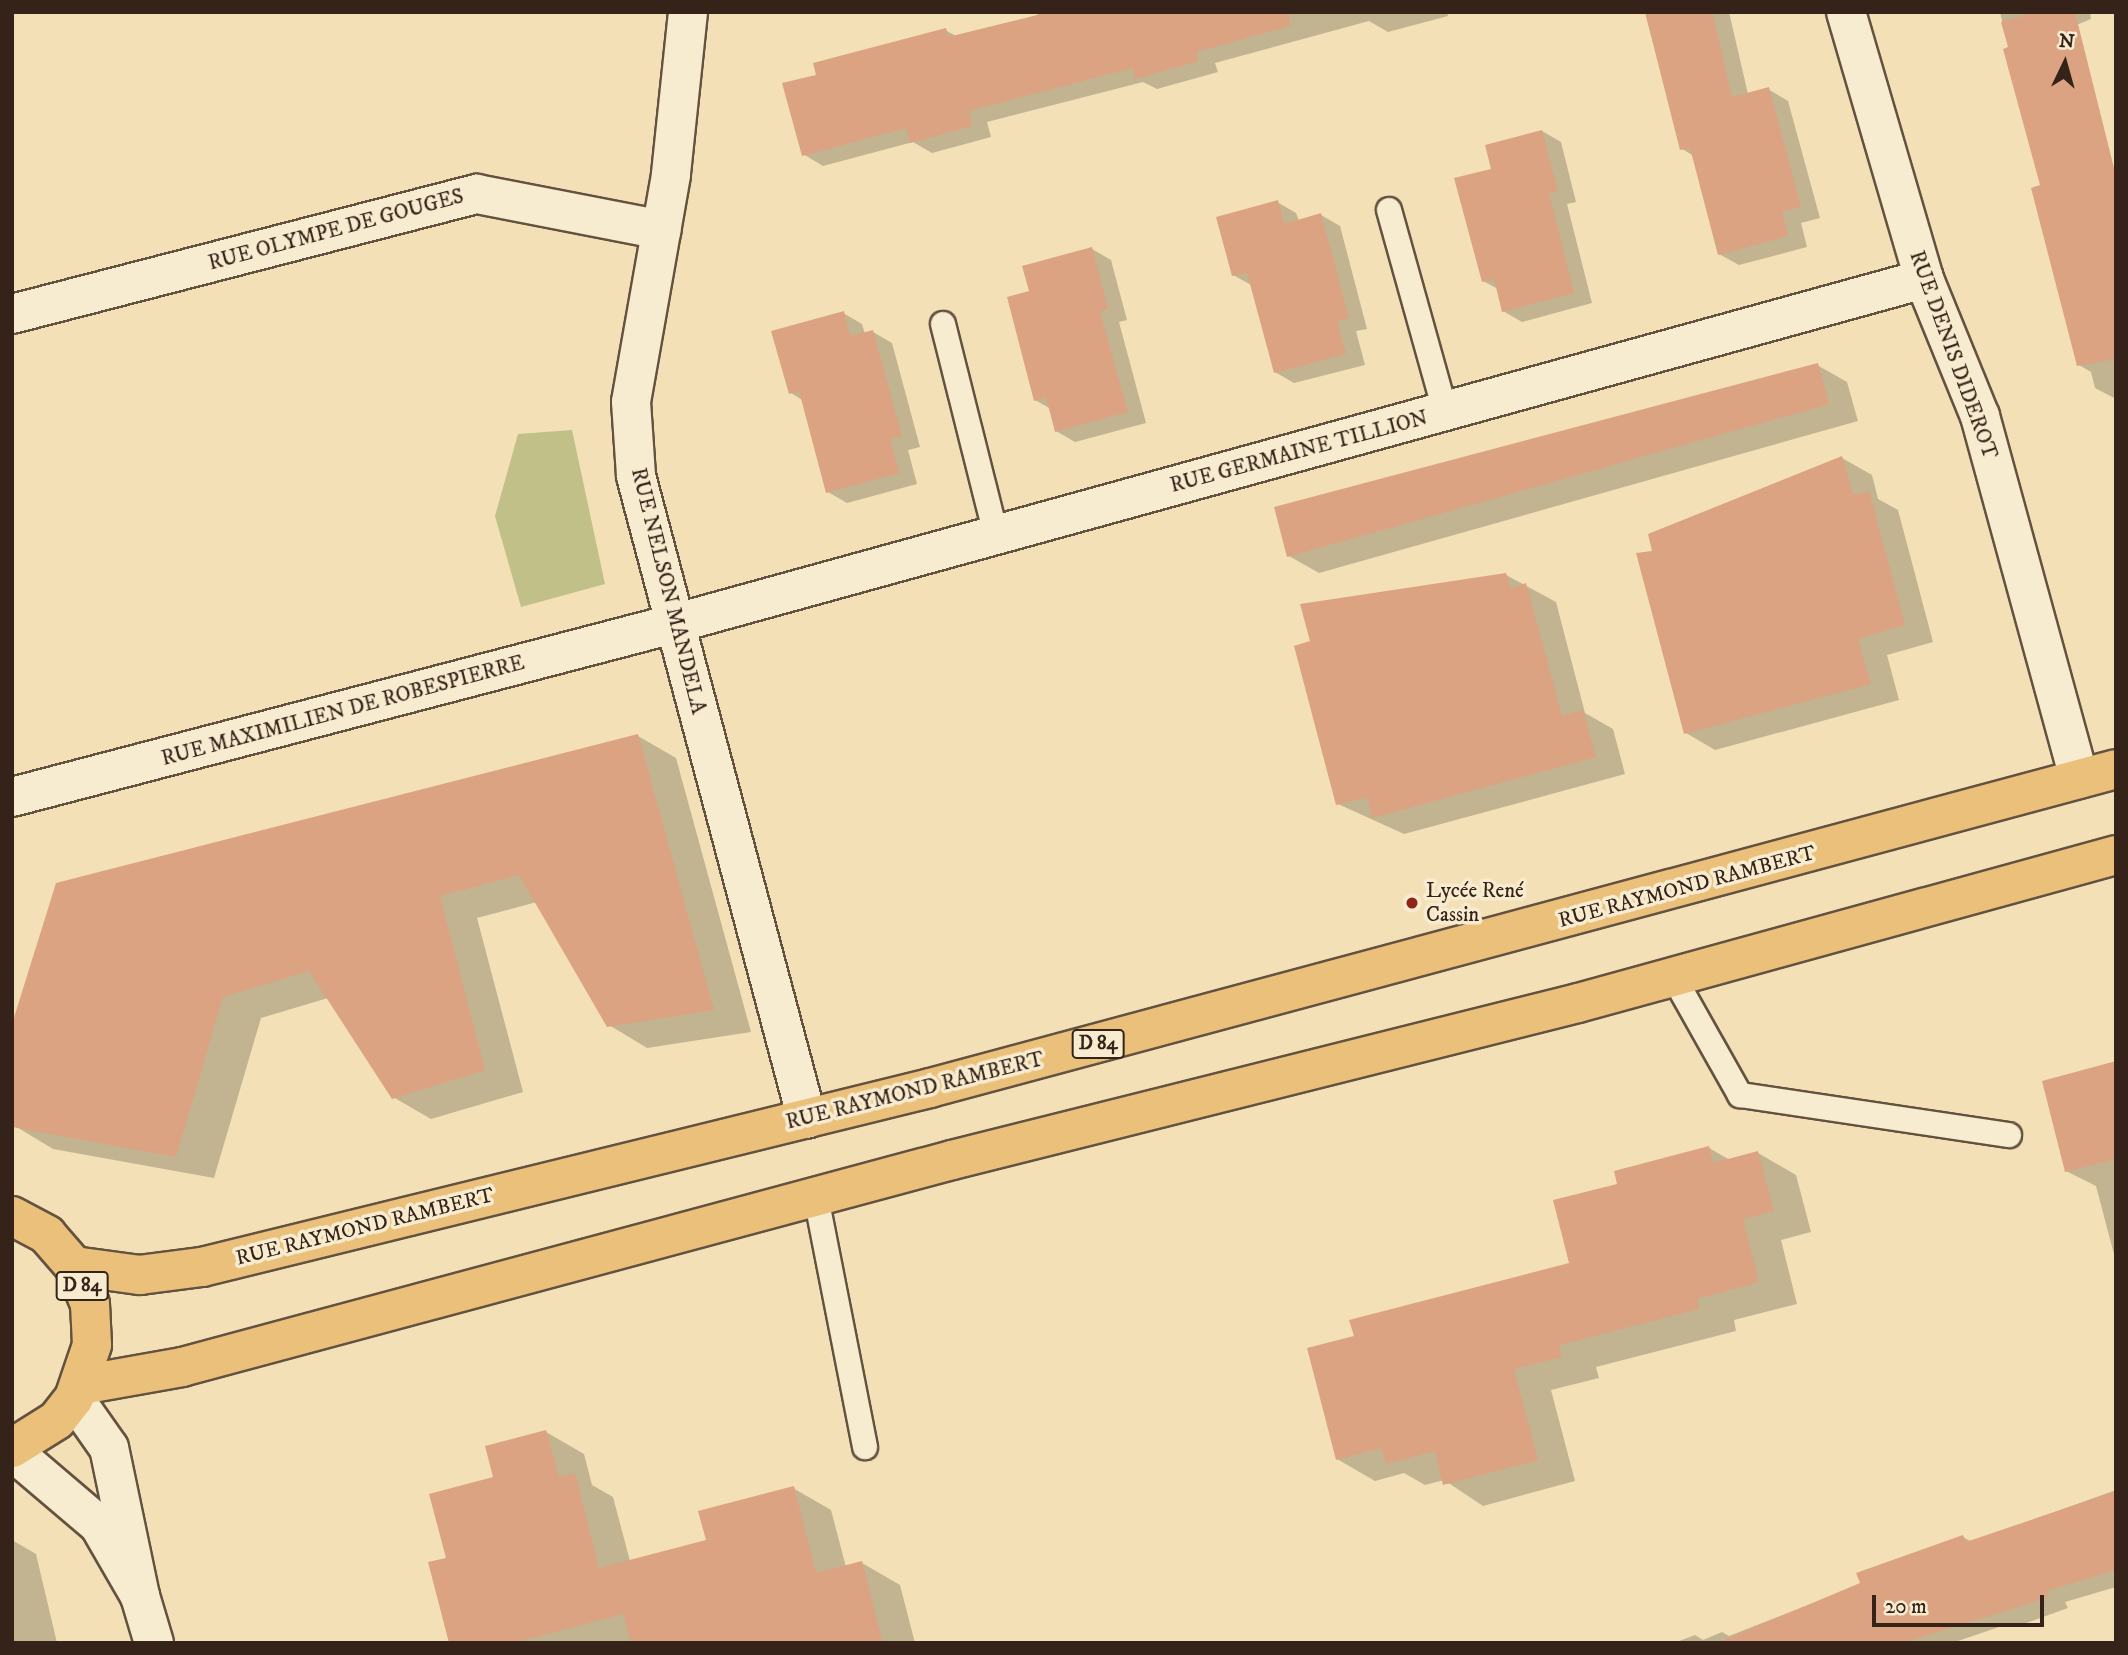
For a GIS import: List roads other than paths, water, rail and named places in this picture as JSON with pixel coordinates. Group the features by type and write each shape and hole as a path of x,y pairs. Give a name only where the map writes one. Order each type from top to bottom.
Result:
{"main road":[{"name":"RUE RAYMOND RAMBERT","path":"74,1266 140,1275 202,1267 807,1119 1548,926 2116,769"},
{"path":"78,1391 182,1367 816,1197 1673,976 2116,855"},
{"name":"D 84","path":"12,1216 47,1236 74,1266 91,1318 92,1345 78,1391 57,1420 12,1449"}],"street":[{"name":"RUE NELSON MANDELA","path":"688,12 662,230 631,402 636,476 673,624 807,1119"},
{"name":"RUE DENIS DIDEROT","path":"1846,12 1924,279 1980,416 2079,779"},
{"name":"RUE OLYMPE DE GOUGES","path":"12,314 477,194 662,230"},
{"name":"RUE GERMAINE TILLION","path":"673,624 1924,279"},
{"name":"RUE MAXIMILIEN DE ROBESPIERRE","path":"12,797 673,624"},
{"path":"78,1391 108,1448 140,1596 154,1643"},
{"path":"12,1449 99,1525 140,1596"}],"lane":[{"path":"1389,210 1445,411"},
{"path":"943,324 996,536"},
{"path":"1673,976 1740,1095 2009,1135"},
{"path":"816,1197 865,1447"}],"place":[{"name":"Lycée René Cassin","path":"1412,903"}]}
